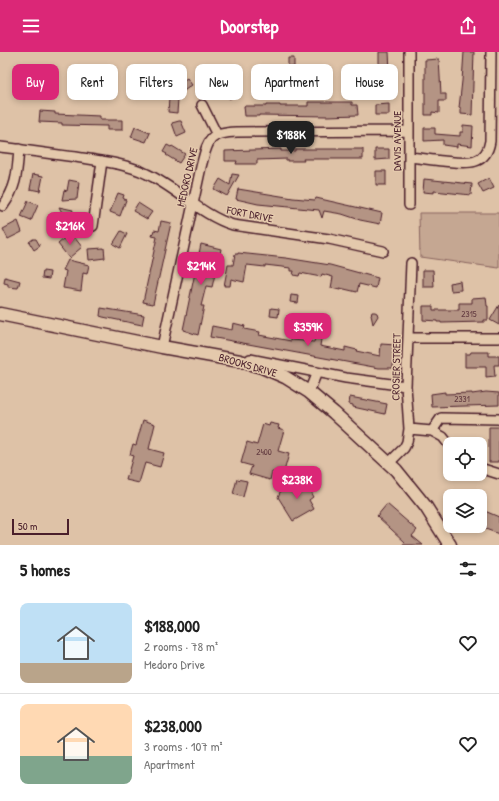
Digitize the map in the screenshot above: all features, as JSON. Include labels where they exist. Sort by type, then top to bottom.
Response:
[{"type":"street","name":"DAVIS AVENUE","points":[[409,52],[409,205]]},
{"type":"street","points":[[409,157],[466,164],[475,162],[484,155],[489,148],[490,141],[491,52]]},
{"type":"street","points":[[202,105],[217,135],[221,133],[237,132],[409,131]]},
{"type":"street","name":"MEDORO DRIVE","points":[[162,347],[207,145],[212,138],[217,135]]},
{"type":"street","name":"FORT DRIVE","points":[[0,147],[102,161],[126,166],[147,174],[168,185],[217,220],[233,225],[329,239],[383,251]]},
{"type":"street","points":[[3,206],[11,194],[14,185],[19,149]]},
{"type":"street","points":[[93,226],[102,161]]},
{"type":"street","name":"CROSIER STREET","points":[[389,463],[404,448],[407,442],[409,429],[406,386],[411,263]]},
{"type":"street","name":"BROOKS DRIVE","points":[[0,314],[162,347],[223,357],[275,372],[309,392],[389,463],[426,507],[450,545]]},
{"type":"street","points":[[408,338],[499,338]]},
{"type":"street","points":[[223,357],[243,358],[346,378],[406,386]]},
{"type":"street","points":[[309,392],[318,372]]},
{"type":"street","points":[[432,431],[441,418],[499,419]]},
{"type":"street","points":[[409,429],[432,431],[443,437]]},
{"type":"street","points":[[487,470],[499,474]]},
{"type":"shaded area","points":[[419,213],[499,213],[499,268],[420,257]]},
{"type":"building","points":[[379,52],[389,52],[390,64],[379,64]]},
{"type":"building","points":[[464,52],[474,52],[472,115],[461,114],[461,108],[459,108]]},
{"type":"building","points":[[288,58],[294,58],[294,64],[288,64]]},
{"type":"building","points":[[439,59],[441,94],[446,94],[446,101],[439,101],[439,113],[432,112],[432,115],[425,115],[425,60]]},
{"type":"building","points":[[187,78],[192,85],[187,89]]},
{"type":"building","points":[[169,100],[178,100],[177,113],[168,112]]},
{"type":"building","points":[[308,102],[352,102],[352,105],[357,105],[358,115],[245,116],[244,106],[308,106]]},
{"type":"building","points":[[389,104],[389,115],[375,115],[375,105]]},
{"type":"building","points":[[40,111],[55,112],[55,114],[100,116],[100,120],[122,120],[122,130],[107,130],[107,126],[62,125],[62,123],[39,122]]},
{"type":"building","points":[[181,121],[186,133],[177,137],[172,123]]},
{"type":"building","points":[[463,125],[473,126],[472,146],[457,144],[457,147],[443,145],[443,140],[424,141],[424,128],[435,128],[435,134],[460,136],[460,132],[463,132]]},
{"type":"building","points":[[135,127],[150,133],[146,142],[131,137]]},
{"type":"building","points":[[167,145],[172,146],[185,154],[179,163],[163,152]]},
{"type":"building","points":[[281,149],[281,151],[295,151],[295,149],[363,149],[363,159],[303,159],[304,161],[287,161],[287,159],[257,160],[257,164],[236,164],[237,161],[225,161],[225,151]]},
{"type":"building","points":[[375,149],[389,149],[389,159],[375,160]]},
{"type":"building","points":[[376,171],[386,171],[386,185],[376,185]]},
{"type":"building","points":[[33,174],[43,176],[40,191],[30,189]]},
{"type":"building","points":[[232,174],[239,175],[227,196],[214,189],[220,179],[230,185]]},
{"type":"building","points":[[489,178],[494,188],[483,193],[478,184]]},
{"type":"building","points":[[424,179],[472,184],[471,195],[434,191],[434,193],[423,192]]},
{"type":"building","points":[[69,180],[79,182],[77,199],[62,200],[64,190],[67,191]]},
{"type":"building","points":[[238,189],[293,198],[315,200],[316,198],[382,213],[380,224],[324,211],[322,218],[319,210],[258,204],[236,199]]},
{"type":"building","points":[[118,193],[124,195],[123,198],[126,200],[120,216],[110,212]]},
{"type":"building","points":[[28,201],[38,205],[31,221],[21,217]]},
{"type":"building","points":[[138,203],[152,212],[147,219],[133,211]]},
{"type":"building","points":[[59,207],[73,210],[68,227],[56,224],[65,218]]},
{"type":"building","points":[[18,221],[22,232],[8,239],[3,229]]},
{"type":"building","points":[[161,221],[171,223],[153,304],[143,302],[157,237],[152,236],[154,230],[159,231]]},
{"type":"building","points":[[121,231],[127,234],[120,248],[113,244]]},
{"type":"building","points":[[71,233],[82,247],[69,258],[58,244]]},
{"type":"building","points":[[36,239],[40,246],[34,250],[29,242]]},
{"type":"building","points":[[201,244],[221,249],[212,287],[206,286],[201,306],[204,306],[198,335],[183,330]]},
{"type":"building","points":[[104,248],[105,258],[89,260],[88,249]]},
{"type":"building","points":[[238,253],[286,258],[330,265],[378,278],[376,288],[359,284],[357,292],[340,288],[340,290],[331,288],[333,277],[322,274],[321,277],[300,273],[299,276],[293,275],[294,271],[291,271],[291,268],[265,265],[265,267],[247,265],[244,282],[231,279],[230,286],[224,286],[228,265],[233,265],[235,254]]},
{"type":"building","points":[[68,260],[89,265],[87,274],[83,273],[81,291],[63,288],[66,271],[63,270]]},
{"type":"building","points":[[423,270],[433,270],[434,287],[423,287]]},
{"type":"building","points":[[43,271],[50,272],[49,279],[42,278]]},
{"type":"building","points":[[5,277],[20,281],[18,288],[8,287],[8,284],[4,283]]},
{"type":"building","points":[[460,281],[461,290],[451,291],[450,283]]},
{"type":"building","points":[[291,295],[299,296],[298,303],[290,302]]},
{"type":"building","points":[[486,297],[488,306],[488,320],[484,320],[484,322],[441,323],[437,321],[423,320],[423,306],[433,306],[433,310],[459,310],[459,303],[472,303],[472,298]]},
{"type":"building","points":[[499,305],[499,325],[490,320]]},
{"type":"building","points":[[101,308],[144,315],[142,325],[100,316]]},
{"type":"building","points":[[271,308],[279,309],[278,317],[270,316]]},
{"type":"building","points":[[372,312],[377,313],[378,316],[373,324],[371,315]]},
{"type":"building","points":[[233,323],[245,326],[244,329],[260,332],[259,335],[291,341],[314,342],[316,332],[322,333],[320,346],[345,351],[345,347],[380,356],[381,344],[396,345],[393,368],[379,368],[210,337],[212,326],[232,330]]},
{"type":"building","points":[[471,352],[489,352],[489,356],[499,356],[499,365],[494,365],[495,377],[486,378],[486,367],[465,367],[465,354],[470,354]]},
{"type":"building","points":[[445,392],[445,394],[472,394],[486,392],[499,393],[499,405],[432,407],[431,394]]},
{"type":"building","points":[[350,397],[387,404],[385,414],[353,407],[353,405],[349,404]]},
{"type":"building","points":[[143,420],[155,424],[149,449],[164,453],[160,467],[145,463],[139,483],[126,480],[133,456],[130,455],[131,451],[133,444],[136,445]]},
{"type":"building","points":[[270,423],[279,425],[278,428],[284,430],[278,451],[289,454],[283,475],[272,472],[270,480],[249,474],[252,466],[241,463],[247,442],[257,445],[263,424],[269,426]]},
{"type":"building","points":[[489,427],[499,427],[499,462],[489,462]]},
{"type":"building","points":[[237,479],[247,481],[243,497],[233,494]]},
{"type":"building","points":[[303,479],[313,497],[309,500],[314,509],[293,521],[278,497],[280,492]]},
{"type":"building","points":[[387,504],[417,530],[412,536],[423,545],[402,545],[405,542],[377,516]]},
{"type":"building","points":[[487,512],[499,517],[499,534],[487,530]]}]
